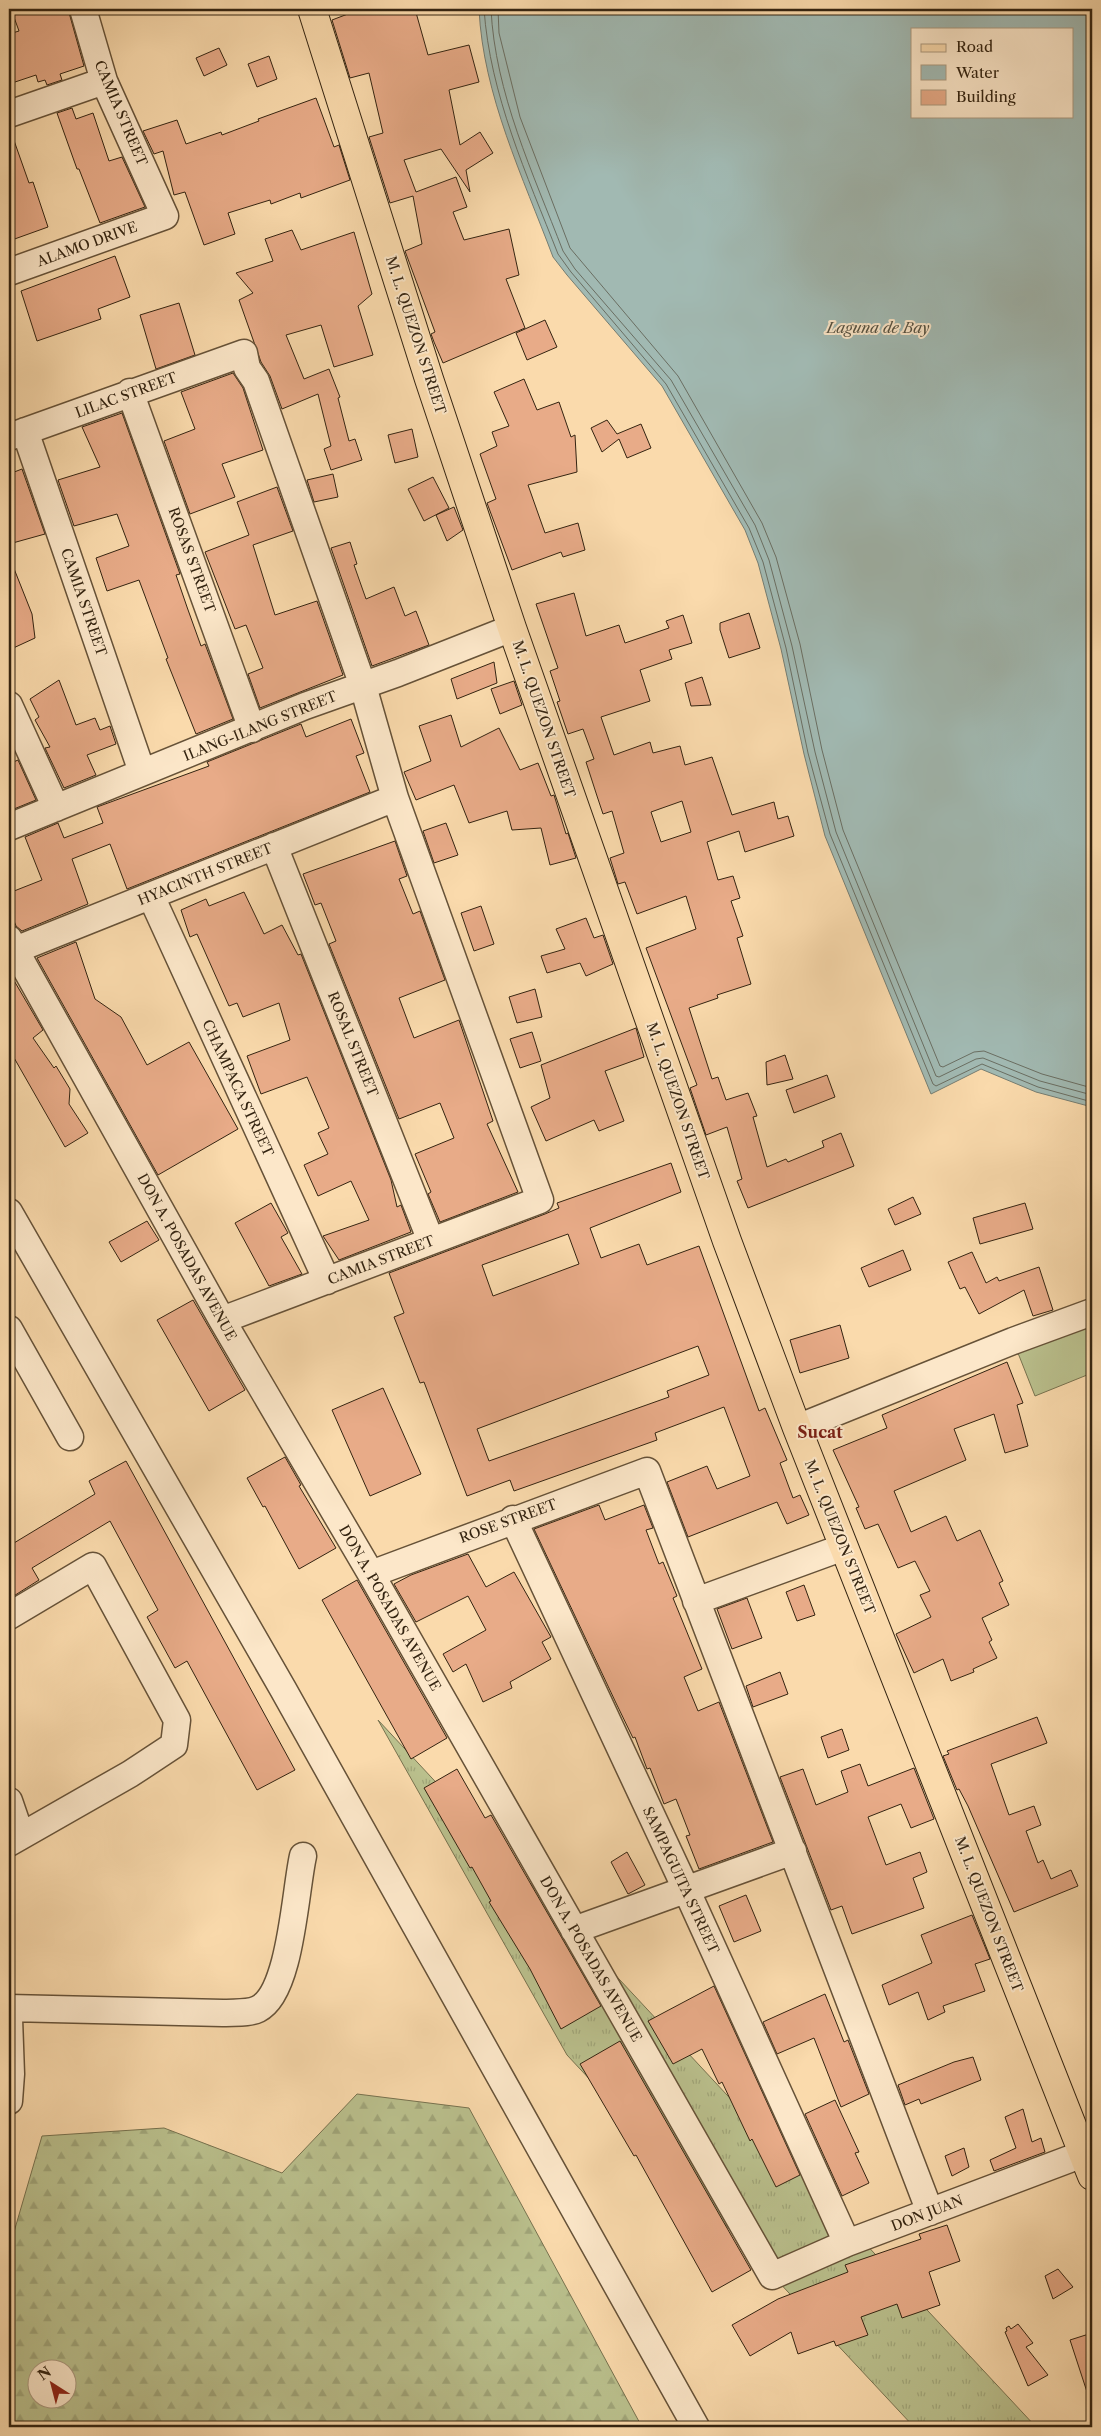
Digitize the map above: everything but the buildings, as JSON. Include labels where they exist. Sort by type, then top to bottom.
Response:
[{"type":"main road","name":"M. L. QUEZON STREET","points":[[312,9],[429,379],[512,628],[727,1241],[797,1428],[1088,2165]]},
{"type":"street","name":"CAMIA STREET","points":[[83,9],[104,81],[165,216]]},
{"type":"street","points":[[9,114],[104,81]]},
{"type":"street","name":"ALAMO DRIVE","points":[[9,272],[165,216]]},
{"type":"street","name":"LILAC STREET","points":[[17,434],[130,392],[244,353],[247,368],[256,381],[363,686]]},
{"type":"street","name":"ROSAS STREET","points":[[130,392],[252,729]]},
{"type":"street","name":"CAMIA STREET","points":[[17,434],[142,772]]},
{"type":"street","name":"ILANG-ILANG STREET","points":[[9,827],[305,706],[363,686],[512,628]]},
{"type":"street","points":[[363,686],[395,798]]},
{"type":"street","points":[[9,705],[56,808]]},
{"type":"street","name":"CAMIA STREET","points":[[222,1320],[540,1200],[395,798]]},
{"type":"street","name":"HYACINTH STREET","points":[[12,944],[151,896],[395,798]]},
{"type":"street","name":"ROSAL STREET","points":[[274,846],[431,1241]]},
{"type":"street","name":"CHAMPACA STREET","points":[[151,896],[327,1281]]},
{"type":"street","name":"DON A. POSADAS AVENUE","points":[[12,944],[222,1320],[371,1574],[772,2276]]},
{"type":"street","points":[[9,1212],[278,1681],[696,2427]]},
{"type":"street","points":[[797,1428],[1013,1341],[1092,1312]]},
{"type":"street","points":[[9,1329],[70,1437]]},
{"type":"street","name":"ROSE STREET","points":[[371,1574],[513,1519],[647,1471],[696,1601]]},
{"type":"street","name":"SAMPAGUITA STREET","points":[[513,1519],[686,1889],[847,2243]]},
{"type":"street","points":[[844,1547],[696,1601],[930,2212]]},
{"type":"street","points":[[9,1616],[93,1566],[177,1720],[174,1745],[130,1774],[15,1839],[9,1801]]},
{"type":"street","points":[[574,1930],[792,1851]]},
{"type":"street","points":[[9,2008],[223,2013],[258,2009],[266,2003],[282,1978],[302,1856]]},
{"type":"street","points":[[9,2018],[11,2074],[9,2101]]},
{"type":"street","name":"DON JUAN","points":[[772,2276],[847,2243],[930,2212],[1088,2165]]},
{"type":"green space","points":[[1092,1318],[1092,1373],[1035,1396],[1016,1348]]},
{"type":"green space","points":[[378,1720],[1036,2427],[914,2427],[567,2055]]},
{"type":"green space","points":[[357,2094],[469,2108],[642,2427],[9,2427],[9,2249],[42,2136],[164,2128],[282,2173]]},
{"type":"water","name":"Laguna de Bay","points":[[479,9],[1092,9],[1092,1107],[1036,1092],[981,1069],[931,1094],[825,836],[804,754],[781,649],[758,563],[745,530],[662,386],[553,257],[506,135],[488,73]]},
{"type":"district","name":"Sucat","points":[[820,1432]]}]
